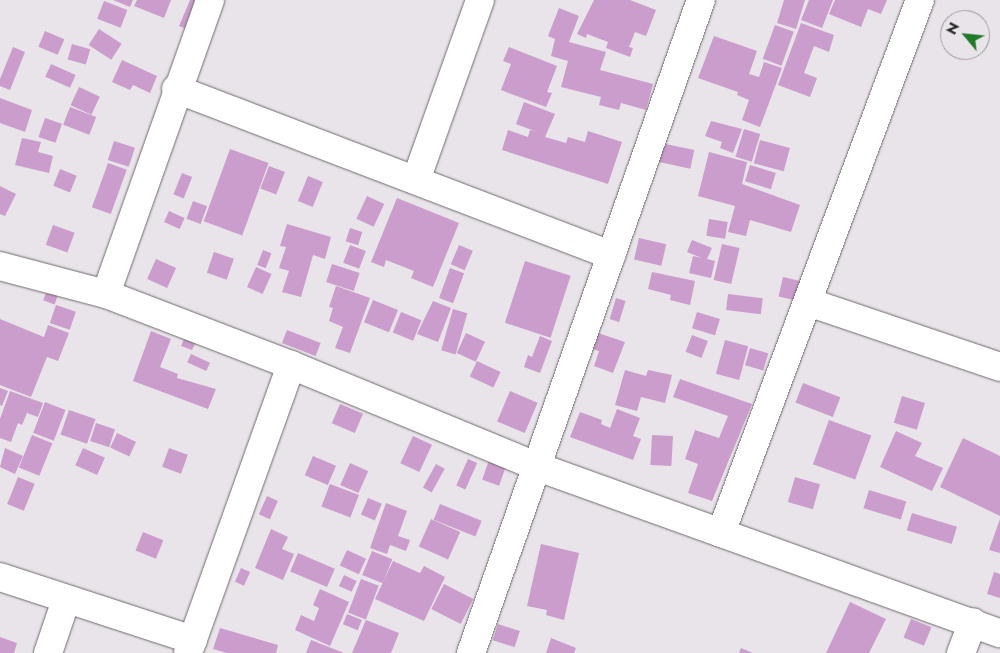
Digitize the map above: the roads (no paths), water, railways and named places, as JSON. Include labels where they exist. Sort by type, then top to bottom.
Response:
[{"type":"street","points":[[106,294],[176,89],[210,0]]},
{"type":"street","points":[[416,180],[480,0]]},
{"type":"street","points":[[471,653],[701,0]]},
{"type":"street","points":[[721,533],[920,0]]},
{"type":"street","points":[[176,89],[611,255]]},
{"type":"street","points":[[0,266],[106,294],[291,365],[538,467],[1000,633]]},
{"type":"street","points":[[808,302],[1000,367]]},
{"type":"street","points":[[0,577],[190,647],[291,365]]},
{"type":"street","points":[[48,653],[66,600]]},
{"type":"street","points":[[961,653],[973,622]]}]
